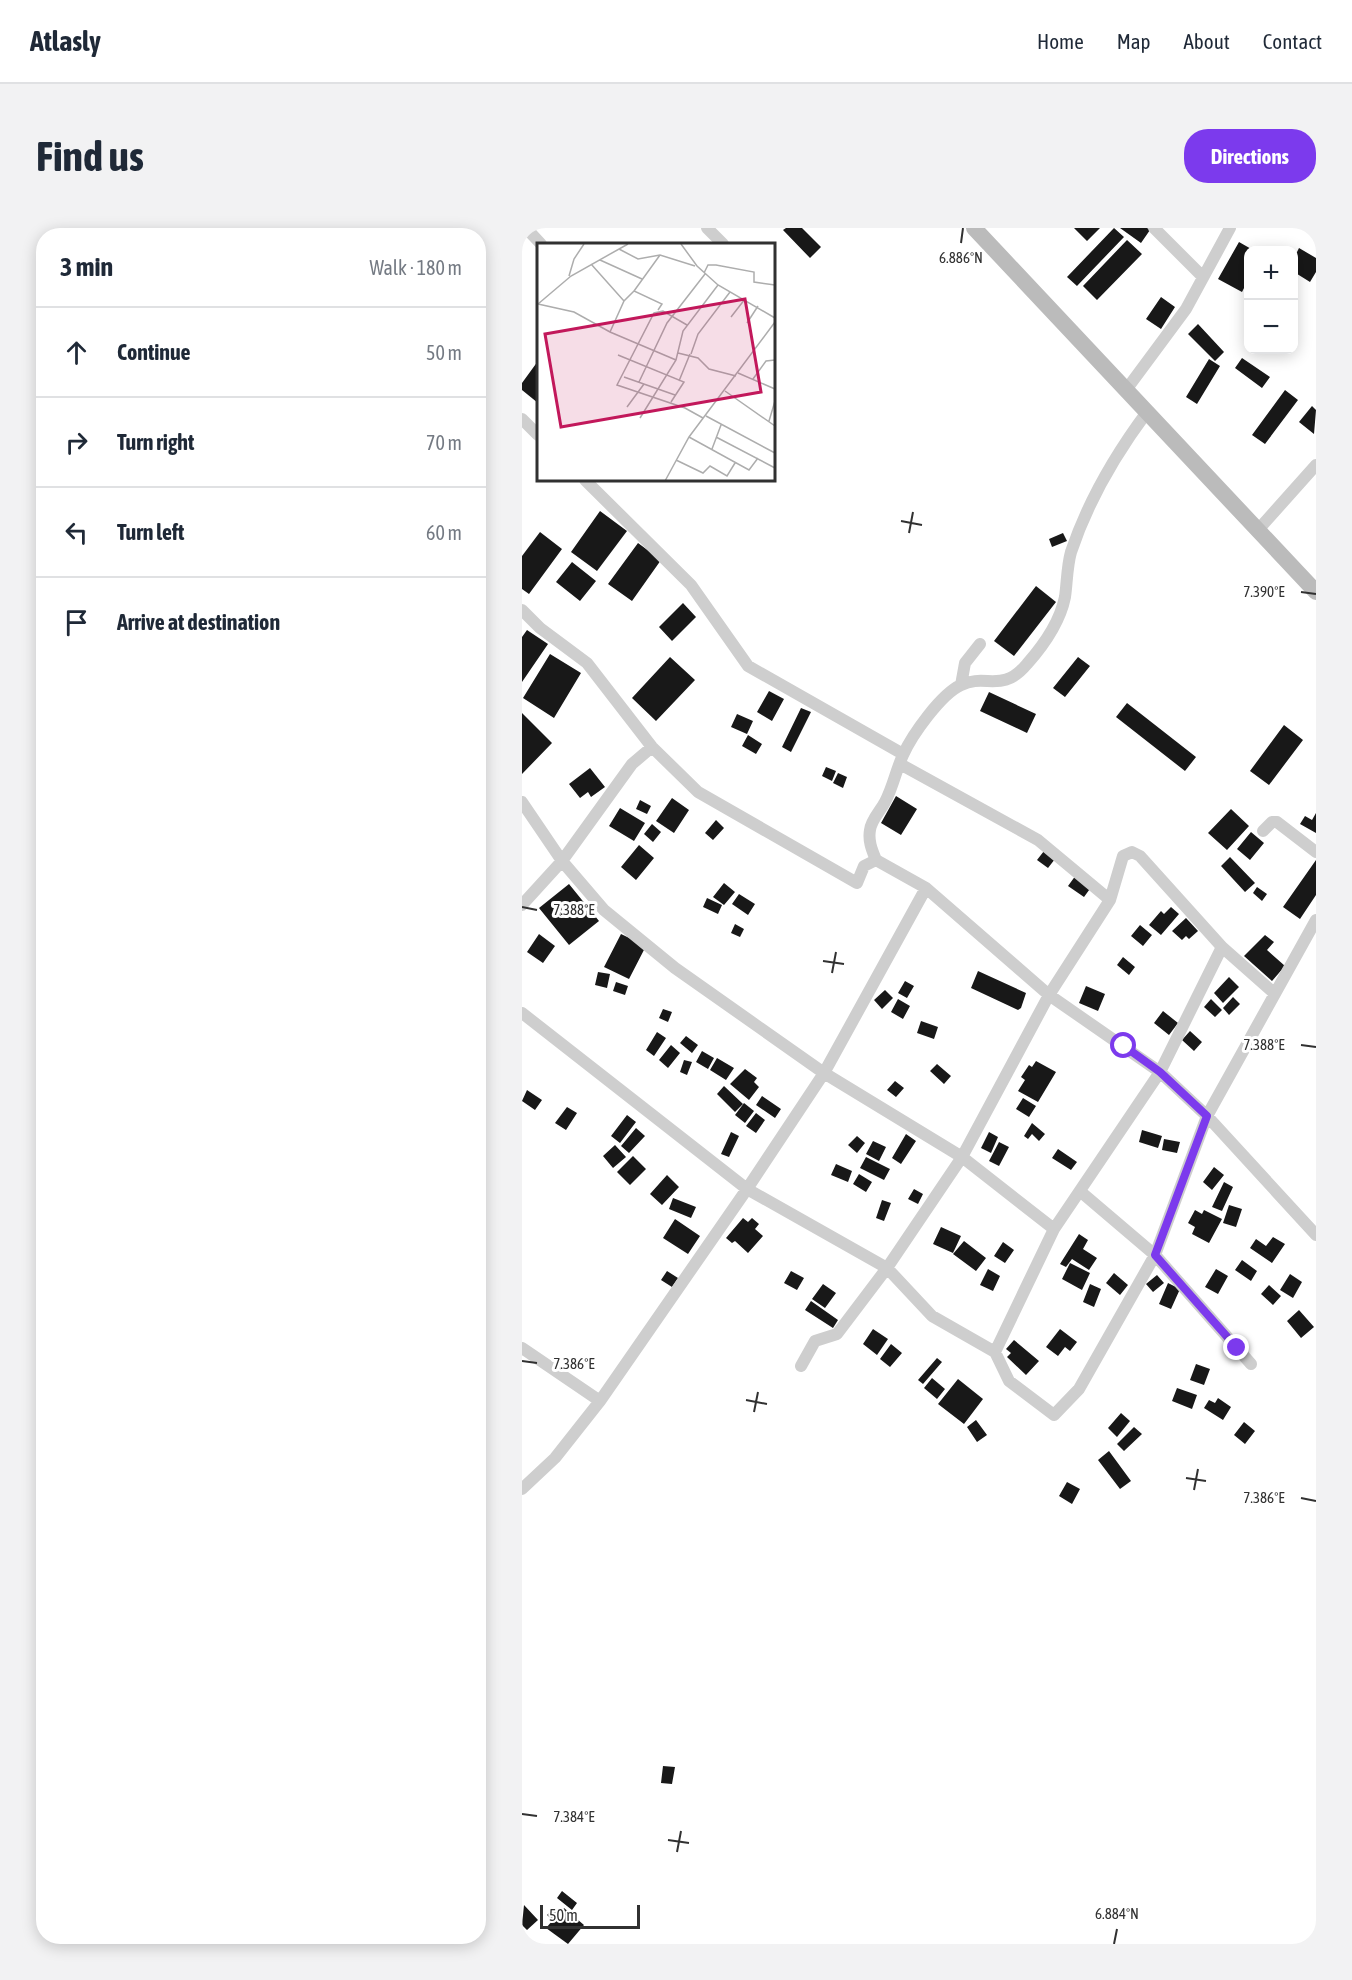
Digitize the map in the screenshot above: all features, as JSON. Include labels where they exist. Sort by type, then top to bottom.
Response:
[{"type":"main road","points":[[974,228],[1316,592]]},
{"type":"street","points":[[526,228],[540,243]]},
{"type":"street","points":[[707,228],[722,243]]},
{"type":"street","points":[[1154,228],[1203,277]]},
{"type":"street","points":[[1126,390],[1186,309],[1230,228]]},
{"type":"street","points":[[522,610],[540,628],[587,663],[652,747],[698,792],[856,883],[870,863],[870,828],[885,801],[902,759],[940,702],[961,685],[982,681],[995,683],[1009,680],[1026,666],[1055,626],[1064,600],[1070,555],[1085,515],[1121,446],[1147,412]]},
{"type":"street","points":[[522,419],[537,434]]},
{"type":"street","points":[[1258,530],[1316,465]]},
{"type":"street","points":[[587,482],[691,585],[748,666],[1038,840],[1110,900]]},
{"type":"street","points":[[961,685],[965,663],[980,644]]},
{"type":"street","points":[[522,905],[562,861],[632,764],[652,747]]},
{"type":"street","points":[[522,802],[562,861],[604,910],[675,968],[824,1073],[962,1157],[1054,1228]]},
{"type":"street","points":[[1263,831],[1272,822],[1277,822],[1316,852]]},
{"type":"street","points":[[801,1366],[815,1341],[837,1334],[887,1268],[962,1157],[1049,995],[1110,900],[1123,856],[1132,852],[1140,856],[1222,947],[1274,993]]},
{"type":"street","points":[[870,863],[926,888],[1049,995],[1160,1072],[1207,1116],[1316,1235]]},
{"type":"street","points":[[522,1489],[555,1458],[600,1401],[747,1189],[824,1073],[926,888]]},
{"type":"street","points":[[522,1013],[747,1189],[887,1268],[932,1316],[995,1352],[1009,1381],[1054,1415],[1079,1389],[1155,1255],[1207,1116],[1316,920]]},
{"type":"street","points":[[995,1352],[1054,1228],[1081,1192],[1160,1072],[1222,947]]},
{"type":"street","points":[[1081,1192],[1155,1255],[1251,1364]]},
{"type":"street","points":[[522,1348],[600,1401]]},
{"type":"building","points":[[802,228],[821,247],[810,258],[783,230]]},
{"type":"building","points":[[1074,228],[1100,228],[1087,241]]},
{"type":"building","points":[[1114,228],[1124,237],[1077,286],[1067,277]]},
{"type":"building","points":[[1120,228],[1147,228],[1150,230],[1141,243]]},
{"type":"building","points":[[1127,240],[1142,254],[1097,300],[1083,286]]},
{"type":"building","points":[[1239,242],[1246,246],[1244,246],[1244,288],[1242,292],[1218,279]]},
{"type":"building","points":[[1299,248],[1316,258],[1316,272],[1310,282],[1298,274]]},
{"type":"building","points":[[1161,297],[1175,307],[1161,329],[1146,319]]},
{"type":"building","points":[[1198,324],[1224,352],[1215,361],[1188,334]]},
{"type":"building","points":[[1242,358],[1270,377],[1262,388],[1235,368]]},
{"type":"building","points":[[1209,359],[1220,366],[1197,404],[1186,397]]},
{"type":"building","points":[[537,362],[537,402],[522,390],[522,383]]},
{"type":"building","points":[[1285,390],[1298,400],[1265,444],[1252,435]]},
{"type":"building","points":[[1312,406],[1316,410],[1314,434],[1299,422]]},
{"type":"building","points":[[600,511],[627,531],[597,571],[571,552]]},
{"type":"building","points":[[540,532],[562,549],[529,594],[522,589],[522,556]]},
{"type":"building","points":[[1063,533],[1067,541],[1052,547],[1049,539]]},
{"type":"building","points":[[638,543],[661,560],[632,601],[608,584]]},
{"type":"building","points":[[572,562],[596,581],[580,601],[556,582]]},
{"type":"building","points":[[1036,586],[1056,602],[1014,656],[994,641]]},
{"type":"building","points":[[683,603],[696,617],[672,641],[659,627]]},
{"type":"building","points":[[527,630],[548,644],[522,682],[522,637]]},
{"type":"building","points":[[550,654],[581,673],[554,718],[523,698]]},
{"type":"building","points":[[670,657],[695,680],[656,721],[632,698]]},
{"type":"building","points":[[1078,657],[1090,666],[1065,697],[1053,688]]},
{"type":"building","points":[[769,691],[784,699],[772,721],[757,712]]},
{"type":"building","points":[[989,692],[1036,714],[1027,733],[980,711]]},
{"type":"building","points":[[1127,703],[1196,757],[1185,771],[1116,717]]},
{"type":"building","points":[[801,708],[811,712],[791,752],[782,747]]},
{"type":"building","points":[[522,713],[552,743],[522,774]]},
{"type":"building","points":[[737,714],[753,721],[747,734],[731,727]]},
{"type":"building","points":[[1284,725],[1303,740],[1269,785],[1250,771]]},
{"type":"building","points":[[748,735],[762,744],[756,754],[742,746]]},
{"type":"building","points":[[826,767],[836,771],[832,781],[822,776]]},
{"type":"building","points":[[590,768],[605,787],[591,797],[588,792],[580,798],[569,784]]},
{"type":"building","points":[[838,773],[847,777],[843,788],[833,783]]},
{"type":"building","points":[[896,796],[917,809],[901,835],[881,823]]},
{"type":"building","points":[[672,798],[689,810],[674,833],[656,821]]},
{"type":"building","points":[[640,800],[651,806],[647,814],[636,809]]},
{"type":"building","points":[[620,808],[645,823],[634,841],[609,826]]},
{"type":"building","points":[[1231,809],[1249,826],[1227,850],[1208,833]]},
{"type":"building","points":[[1316,813],[1316,833],[1300,824],[1305,816],[1312,820]]},
{"type":"building","points":[[716,820],[724,828],[713,840],[705,833]]},
{"type":"building","points":[[652,824],[661,832],[653,842],[644,834]]},
{"type":"building","points":[[1251,832],[1264,843],[1250,860],[1237,849]]},
{"type":"building","points":[[639,845],[654,858],[636,880],[621,867]]},
{"type":"building","points":[[1044,851],[1055,859],[1048,868],[1037,860]]},
{"type":"building","points":[[1230,857],[1255,883],[1245,892],[1221,866]]},
{"type":"building","points":[[1316,860],[1316,895],[1300,919],[1283,907]]},
{"type":"building","points":[[1076,875],[1092,886],[1084,897],[1068,886]]},
{"type":"building","points":[[724,883],[735,892],[724,905],[713,897]]},
{"type":"building","points":[[569,884],[599,921],[569,945],[539,908]]},
{"type":"building","points":[[1257,887],[1267,894],[1262,901],[1253,893]]},
{"type":"building","points":[[739,894],[755,904],[748,915],[732,904]]},
{"type":"building","points":[[707,898],[722,905],[718,914],[703,907]]},
{"type":"building","points":[[1171,907],[1179,914],[1161,935],[1149,925],[1161,911],[1164,914]]},
{"type":"building","points":[[1186,918],[1198,931],[1189,939],[1186,936],[1182,940],[1172,931]]},
{"type":"building","points":[[735,924],[744,929],[740,937],[731,933]]},
{"type":"building","points":[[1140,925],[1152,935],[1143,946],[1131,936]]},
{"type":"building","points":[[539,934],[555,946],[543,963],[527,952]]},
{"type":"building","points":[[621,934],[646,946],[629,979],[604,967]]},
{"type":"building","points":[[1265,935],[1274,942],[1267,950],[1285,966],[1272,981],[1244,956]]},
{"type":"building","points":[[1123,957],[1135,967],[1129,975],[1117,965]]},
{"type":"building","points":[[978,971],[1026,993],[1021,1008],[1018,1010],[971,988]]},
{"type":"building","points":[[598,972],[610,974],[607,988],[595,985]]},
{"type":"building","points":[[1229,977],[1239,987],[1223,1003],[1214,993]]},
{"type":"building","points":[[905,981],[914,986],[907,998],[898,993]]},
{"type":"building","points":[[616,982],[628,986],[625,995],[613,991]]},
{"type":"building","points":[[1086,986],[1105,994],[1098,1011],[1079,1003]]},
{"type":"building","points":[[885,990],[893,998],[882,1009],[874,1000]]},
{"type":"building","points":[[1233,997],[1240,1004],[1229,1015],[1223,1008]]},
{"type":"building","points":[[898,999],[910,1006],[903,1019],[891,1012]]},
{"type":"building","points":[[1211,999],[1222,1010],[1215,1017],[1204,1007]]},
{"type":"building","points":[[663,1009],[672,1012],[668,1022],[659,1018]]},
{"type":"building","points":[[1163,1011],[1178,1023],[1169,1035],[1154,1023]]},
{"type":"building","points":[[921,1021],[938,1027],[934,1039],[917,1033]]},
{"type":"building","points":[[1190,1031],[1202,1042],[1194,1051],[1182,1040]]},
{"type":"building","points":[[657,1032],[666,1038],[654,1056],[646,1050]]},
{"type":"building","points":[[686,1036],[698,1045],[692,1053],[680,1043]]},
{"type":"building","points":[[671,1045],[680,1053],[668,1068],[659,1060]]},
{"type":"building","points":[[702,1051],[714,1058],[708,1069],[696,1062]]},
{"type":"building","points":[[717,1058],[734,1068],[726,1080],[710,1070]]},
{"type":"building","points":[[684,1060],[692,1062],[687,1075],[680,1072]]},
{"type":"building","points":[[1036,1061],[1056,1072],[1038,1102],[1018,1091],[1025,1080],[1021,1077],[1029,1065],[1032,1067]]},
{"type":"building","points":[[937,1064],[951,1076],[944,1084],[930,1071]]},
{"type":"building","points":[[745,1069],[757,1078],[754,1082],[759,1087],[749,1100],[730,1084]]},
{"type":"building","points":[[895,1081],[904,1088],[896,1097],[887,1090]]},
{"type":"building","points":[[724,1086],[743,1104],[735,1112],[717,1094]]},
{"type":"building","points":[[527,1090],[542,1100],[535,1110],[522,1101]]},
{"type":"building","points":[[762,1096],[781,1109],[775,1118],[756,1105]]},
{"type":"building","points":[[1023,1098],[1036,1106],[1029,1117],[1016,1109]]},
{"type":"building","points":[[744,1103],[754,1111],[745,1123],[735,1115]]},
{"type":"building","points":[[567,1107],[577,1113],[566,1130],[555,1123]]},
{"type":"building","points":[[756,1113],[765,1120],[756,1133],[746,1126]]},
{"type":"building","points":[[627,1115],[636,1122],[620,1143],[611,1136]]},
{"type":"building","points":[[1032,1123],[1045,1134],[1039,1141],[1032,1134],[1028,1139],[1024,1136]]},
{"type":"building","points":[[636,1128],[645,1136],[629,1153],[621,1146]]},
{"type":"building","points":[[1142,1130],[1162,1136],[1158,1148],[1139,1142]]},
{"type":"building","points":[[731,1132],[739,1136],[729,1157],[721,1154]]},
{"type":"building","points":[[989,1132],[998,1137],[991,1153],[981,1148]]},
{"type":"building","points":[[906,1134],[916,1141],[901,1164],[892,1158]]},
{"type":"building","points":[[857,1136],[865,1143],[857,1153],[848,1145]]},
{"type":"building","points":[[1164,1139],[1180,1142],[1177,1153],[1162,1150]]},
{"type":"building","points":[[873,1141],[886,1147],[879,1161],[866,1154]]},
{"type":"building","points":[[999,1142],[1009,1147],[999,1166],[989,1161]]},
{"type":"building","points":[[615,1145],[626,1157],[613,1168],[603,1156]]},
{"type":"building","points":[[1058,1149],[1077,1162],[1071,1170],[1052,1158]]},
{"type":"building","points":[[633,1156],[646,1169],[630,1185],[617,1172]]},
{"type":"building","points":[[866,1157],[890,1169],[884,1180],[860,1168]]},
{"type":"building","points":[[836,1164],[852,1171],[848,1182],[831,1175]]},
{"type":"building","points":[[1214,1167],[1224,1175],[1212,1190],[1203,1182]]},
{"type":"building","points":[[859,1174],[872,1182],[866,1192],[853,1184]]},
{"type":"building","points":[[667,1175],[679,1187],[662,1205],[650,1194]]},
{"type":"building","points":[[1224,1182],[1233,1187],[1222,1211],[1212,1207]]},
{"type":"building","points":[[914,1189],[923,1194],[918,1204],[908,1199]]},
{"type":"building","points":[[673,1198],[696,1207],[691,1218],[669,1209]]},
{"type":"building","points":[[882,1200],[891,1203],[884,1221],[876,1218]]},
{"type":"building","points":[[1229,1205],[1242,1209],[1236,1227],[1223,1223]]},
{"type":"building","points":[[1195,1210],[1202,1214],[1204,1210],[1222,1219],[1209,1243],[1192,1234],[1195,1227],[1188,1223]]},
{"type":"building","points":[[743,1218],[748,1222],[752,1218],[759,1224],[755,1229],[763,1236],[748,1253],[735,1241],[732,1243],[726,1238]]},
{"type":"building","points":[[675,1219],[700,1236],[688,1254],[663,1238]]},
{"type":"building","points":[[941,1227],[961,1236],[953,1253],[933,1244]]},
{"type":"building","points":[[1079,1234],[1088,1240],[1083,1249],[1097,1258],[1089,1270],[1072,1259],[1066,1267],[1060,1264]]},
{"type":"building","points":[[1273,1237],[1285,1244],[1272,1263],[1250,1248],[1256,1239],[1266,1246]]},
{"type":"building","points":[[964,1241],[986,1258],[976,1271],[953,1254]]},
{"type":"building","points":[[1003,1242],[1014,1250],[1005,1263],[994,1256]]},
{"type":"building","points":[[1242,1260],[1257,1271],[1251,1281],[1235,1270]]},
{"type":"building","points":[[1070,1263],[1090,1273],[1082,1290],[1062,1279]]},
{"type":"building","points":[[988,1269],[1000,1276],[993,1291],[980,1285]]},
{"type":"building","points":[[1216,1269],[1228,1276],[1218,1294],[1205,1287]]},
{"type":"building","points":[[667,1271],[678,1278],[672,1287],[661,1280]]},
{"type":"building","points":[[791,1271],[804,1278],[797,1290],[784,1283]]},
{"type":"building","points":[[1114,1273],[1128,1285],[1120,1295],[1106,1283]]},
{"type":"building","points":[[1290,1274],[1302,1282],[1293,1298],[1280,1290]]},
{"type":"building","points":[[1157,1275],[1164,1283],[1153,1292],[1146,1284]]},
{"type":"building","points":[[1168,1283],[1180,1289],[1171,1309],[1159,1304]]},
{"type":"building","points":[[823,1284],[836,1293],[825,1308],[812,1299]]},
{"type":"building","points":[[1090,1284],[1101,1289],[1094,1307],[1083,1302]]},
{"type":"building","points":[[1269,1285],[1281,1296],[1273,1305],[1261,1294]]},
{"type":"building","points":[[811,1301],[838,1320],[833,1328],[805,1310]]},
{"type":"building","points":[[1299,1310],[1314,1327],[1301,1338],[1287,1321]]},
{"type":"building","points":[[873,1329],[888,1339],[877,1355],[863,1344]]},
{"type":"building","points":[[1060,1329],[1077,1342],[1070,1351],[1065,1347],[1058,1356],[1046,1347]]},
{"type":"building","points":[[1014,1340],[1039,1361],[1026,1375],[1007,1357],[1011,1353],[1006,1349]]},
{"type":"building","points":[[891,1344],[902,1353],[890,1367],[880,1359]]},
{"type":"building","points":[[937,1358],[942,1362],[923,1384],[918,1380]]},
{"type":"building","points":[[1196,1364],[1210,1369],[1204,1385],[1190,1380]]},
{"type":"building","points":[[932,1378],[945,1389],[937,1399],[924,1388]]},
{"type":"building","points":[[958,1379],[983,1399],[964,1424],[938,1404]]},
{"type":"building","points":[[1177,1388],[1197,1395],[1192,1409],[1172,1401]]},
{"type":"building","points":[[1218,1398],[1231,1407],[1223,1420],[1204,1408],[1209,1400],[1215,1403]]},
{"type":"building","points":[[1121,1413],[1130,1421],[1117,1437],[1108,1428]]},
{"type":"building","points":[[976,1420],[987,1435],[977,1442],[967,1427]]},
{"type":"building","points":[[1244,1422],[1255,1431],[1245,1444],[1234,1435]]},
{"type":"building","points":[[1134,1427],[1142,1434],[1124,1451],[1117,1444]]},
{"type":"building","points":[[1109,1451],[1131,1481],[1120,1489],[1098,1460]]},
{"type":"building","points":[[1067,1482],[1080,1489],[1072,1504],[1059,1496]]},
{"type":"building","points":[[663,1766],[675,1767],[672,1784],[661,1783]]},
{"type":"building","points":[[562,1891],[577,1903],[572,1910],[557,1898]]},
{"type":"building","points":[[524,1905],[538,1920],[527,1930],[522,1925]]},
{"type":"building","points":[[564,1908],[584,1925],[568,1944],[546,1928],[553,1920],[547,1915],[553,1909],[559,1914]]},
{"type":"route","points":[[1124,1046],[1160,1072],[1207,1116],[1155,1255],[1237,1348]]}]
